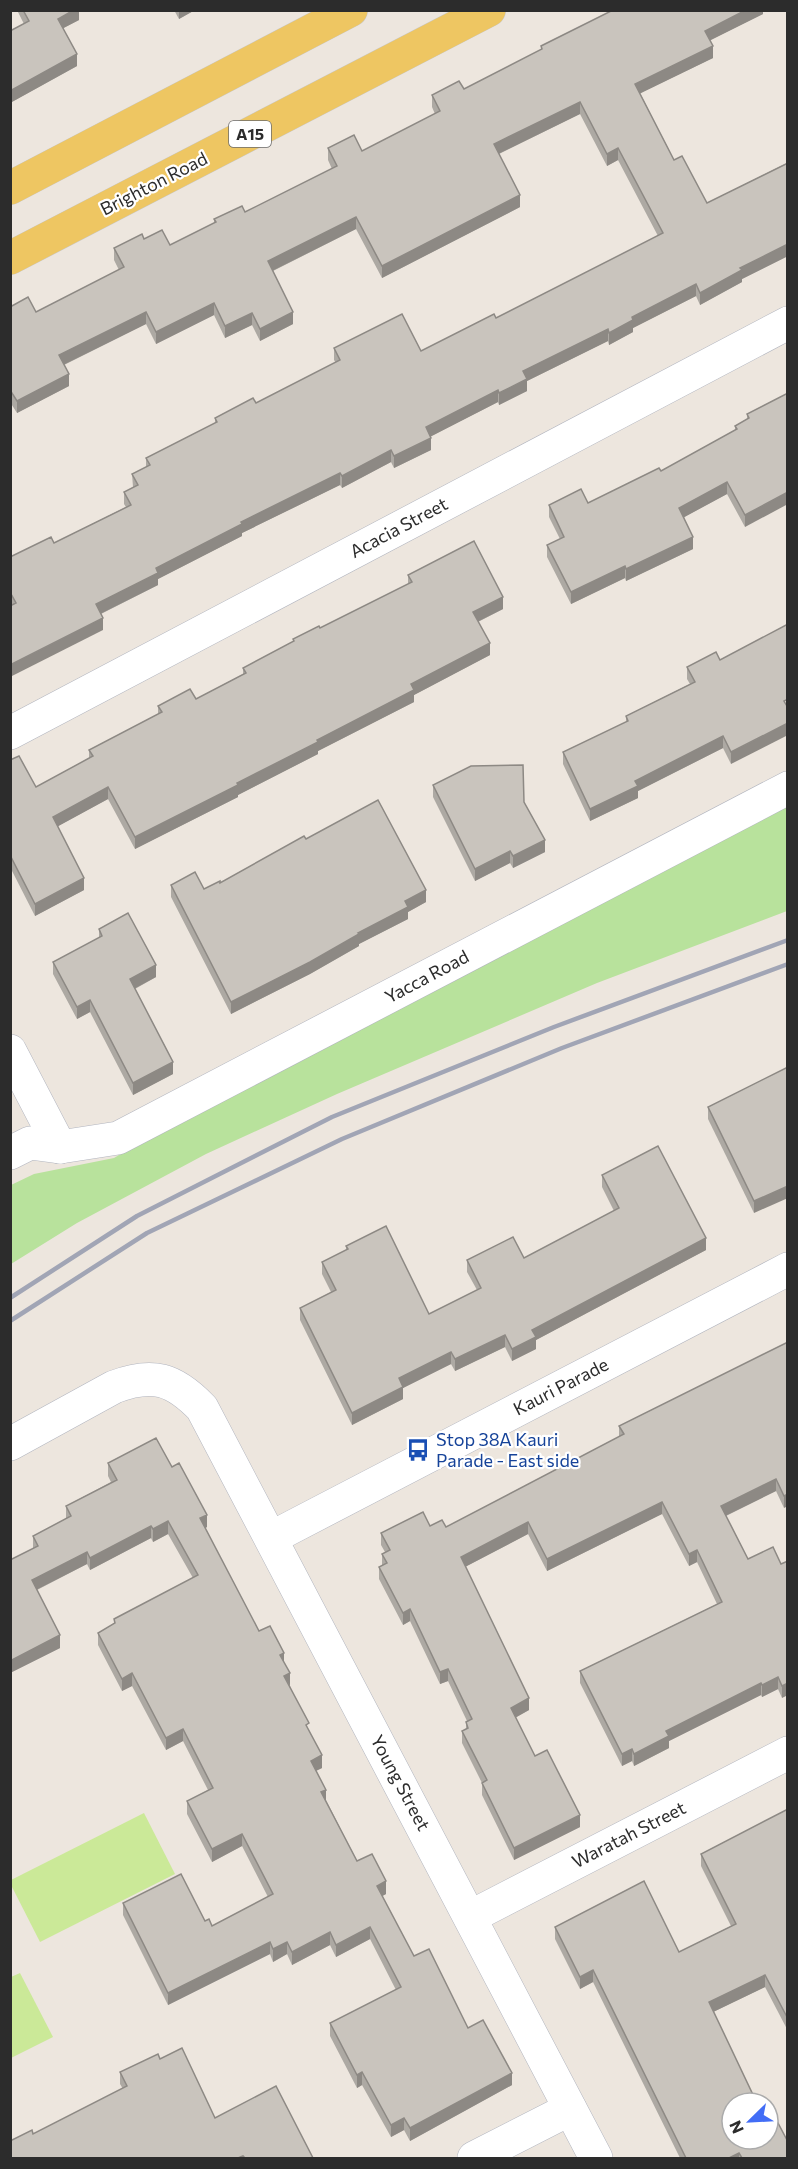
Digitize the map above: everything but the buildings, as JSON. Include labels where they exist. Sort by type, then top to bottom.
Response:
[{"type":"main road","points":[[10,188],[351,10]]},
{"type":"main road","name":"Brighton Road","points":[[10,258],[487,11]]},
{"type":"street","name":"Acacia Street","points":[[10,733],[788,323]]},
{"type":"street","name":"Yacca Road","points":[[10,1153],[30,1143],[60,1147],[118,1138],[788,788]]},
{"type":"street","points":[[10,1051],[60,1147]]},
{"type":"street","name":"Kauri Parade","points":[[271,1538],[788,1269]]},
{"type":"street","name":"Young Street","points":[[10,1444],[114,1387],[133,1380],[149,1379],[168,1382],[187,1393],[202,1408],[597,2158]]},
{"type":"street","name":"Waratah Street","points":[[470,1917],[788,1753]]},
{"type":"street","points":[[474,2158],[570,2109]]},
{"type":"green space","points":[[787,804],[787,911],[597,983],[337,1094],[206,1154],[77,1223],[11,1264],[11,1185],[34,1174],[114,1158],[217,1096]]},
{"type":"green space","points":[[144,1813],[175,1874],[40,1942],[11,1885],[11,1880]]},
{"type":"green space","points":[[20,1973],[53,2037],[11,2058],[11,1977]]},
{"type":"railway","points":[[10,1298],[137,1216],[332,1117],[554,1027],[788,940]]},
{"type":"railway","points":[[10,1321],[147,1233],[342,1139],[562,1048],[788,964]]},
{"type":"place","name":"Stop 38A Kauri Parade - East side","points":[[418,1450]]}]
